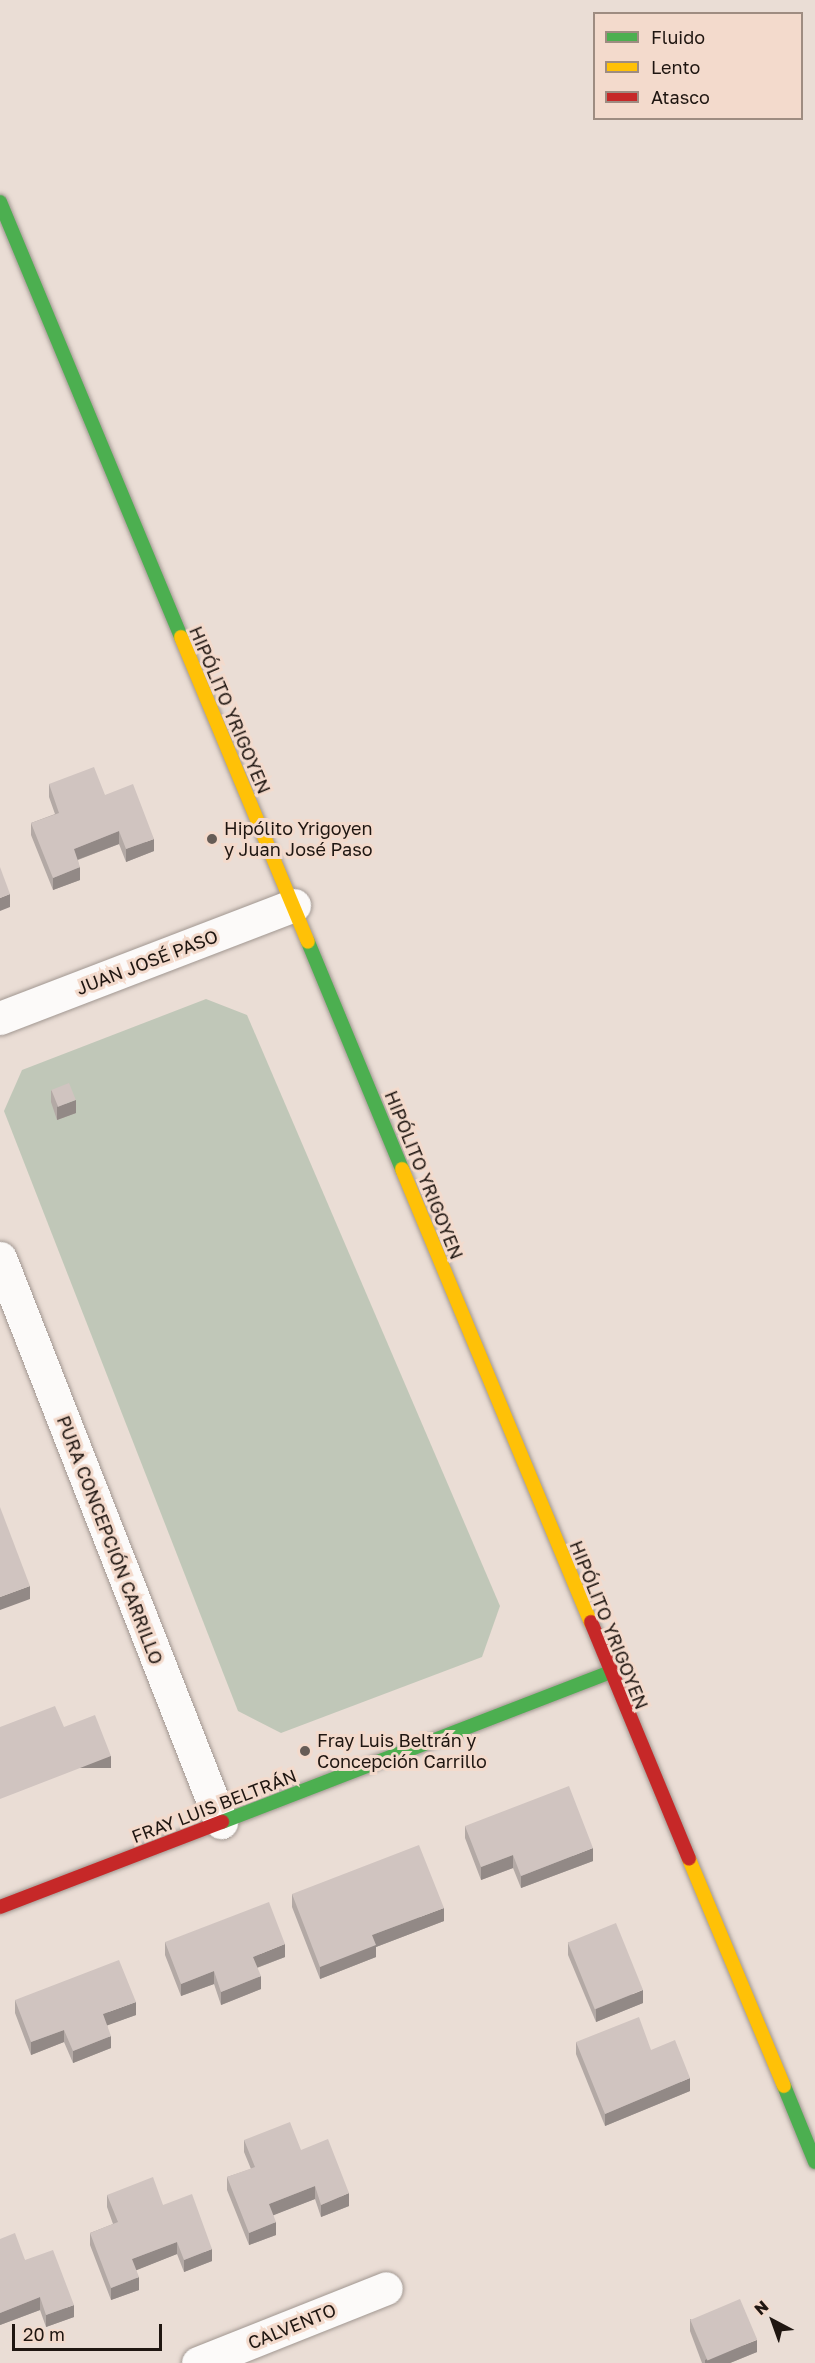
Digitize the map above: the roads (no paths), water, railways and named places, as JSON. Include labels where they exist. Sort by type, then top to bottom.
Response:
[{"type":"main road","name":"HIPÓLITO YRIGOYEN","points":[[0,202],[294,905],[609,1673],[815,2162]]},
{"type":"main road","name":"FRAY LUIS BELTRÁN","points":[[0,1907],[609,1673]]},
{"type":"street","name":"JUAN JOSÉ PASO","points":[[0,1018],[294,905]]},
{"type":"street","name":"PURA CONCEPCIÓN CARRILLO","points":[[0,1258],[220,1822]]},
{"type":"street","name":"CALVENTO","points":[[198,2363],[386,2288]]},
{"type":"place","name":"Hipólito Yrigoyen y Juan José Paso","points":[[212,839]]},
{"type":"place","name":"Fray Luis Beltrán y Concepción Carrillo","points":[[305,1751]]}]
